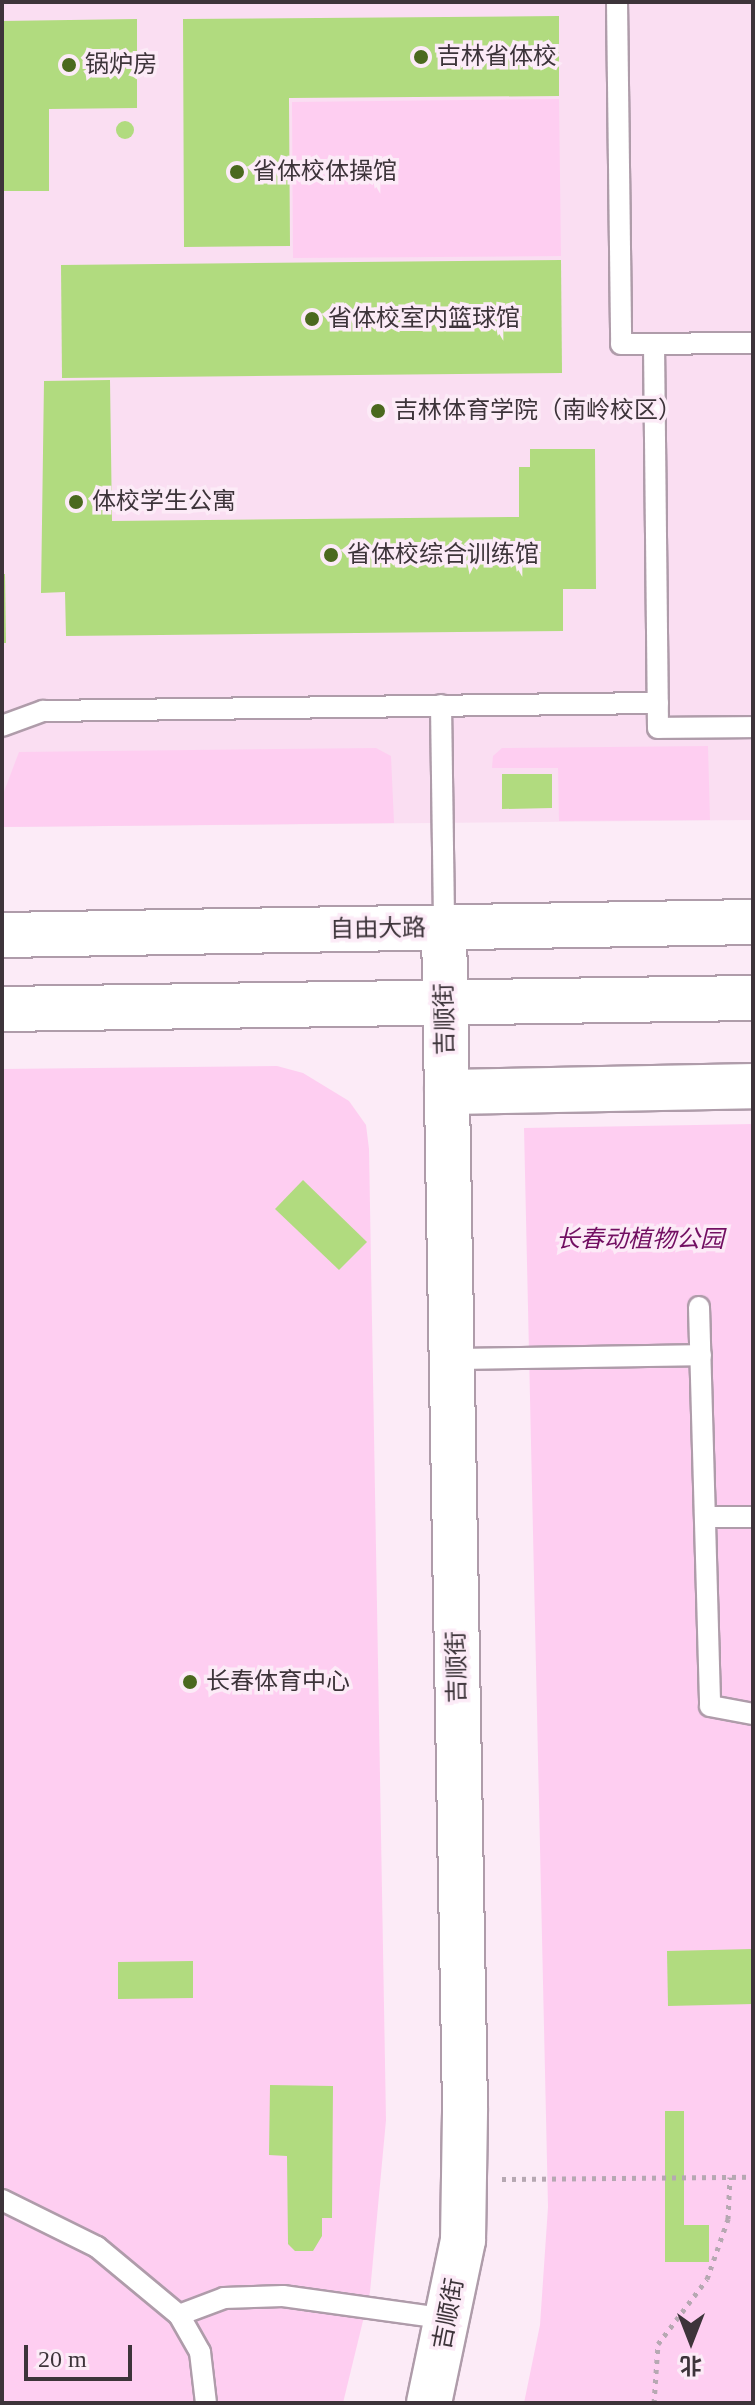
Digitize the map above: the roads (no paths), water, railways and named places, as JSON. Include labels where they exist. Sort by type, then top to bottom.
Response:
[{"type":"main road","name":"自由大路","points":[[2,935],[753,922]]},
{"type":"main road","name":"吉顺街","points":[[429,2403],[449,2319],[463,2240],[464,2179],[444,928]]},
{"type":"main road","points":[[2,1009],[753,998]]},
{"type":"main road","points":[[447,1092],[753,1086]]},
{"type":"lane","points":[[617,2],[621,344],[753,343]]},
{"type":"lane","points":[[654,344],[658,728],[753,727]]},
{"type":"lane","points":[[2,726],[43,711],[658,703]]},
{"type":"lane","points":[[441,705],[444,928]]},
{"type":"lane","points":[[699,1307],[710,1706],[753,1714]]},
{"type":"lane","points":[[452,1359],[701,1355]]},
{"type":"lane","points":[[705,1517],[753,1517]]},
{"type":"lane","points":[[2,2200],[97,2247],[179,2315],[200,2352],[206,2403]]},
{"type":"lane","points":[[179,2315],[224,2298],[283,2296],[449,2319]]},
{"type":"place","name":"吉林省体校","points":[[421,57]]},
{"type":"place","name":"锅炉房","points":[[69,65]]},
{"type":"place","name":"省体校体操馆","points":[[237,172]]},
{"type":"place","name":"省体校室内篮球馆","points":[[312,319]]},
{"type":"place","name":"吉林体育学院（南岭校区）","points":[[378,411]]},
{"type":"place","name":"体校学生公寓","points":[[76,502]]},
{"type":"place","name":"省体校综合训练馆","points":[[331,555]]},
{"type":"place","name":"长春体育中心","points":[[190,1682]]},
{"type":"park label","name":"长春动植物公园","points":[[640,1240]]}]
